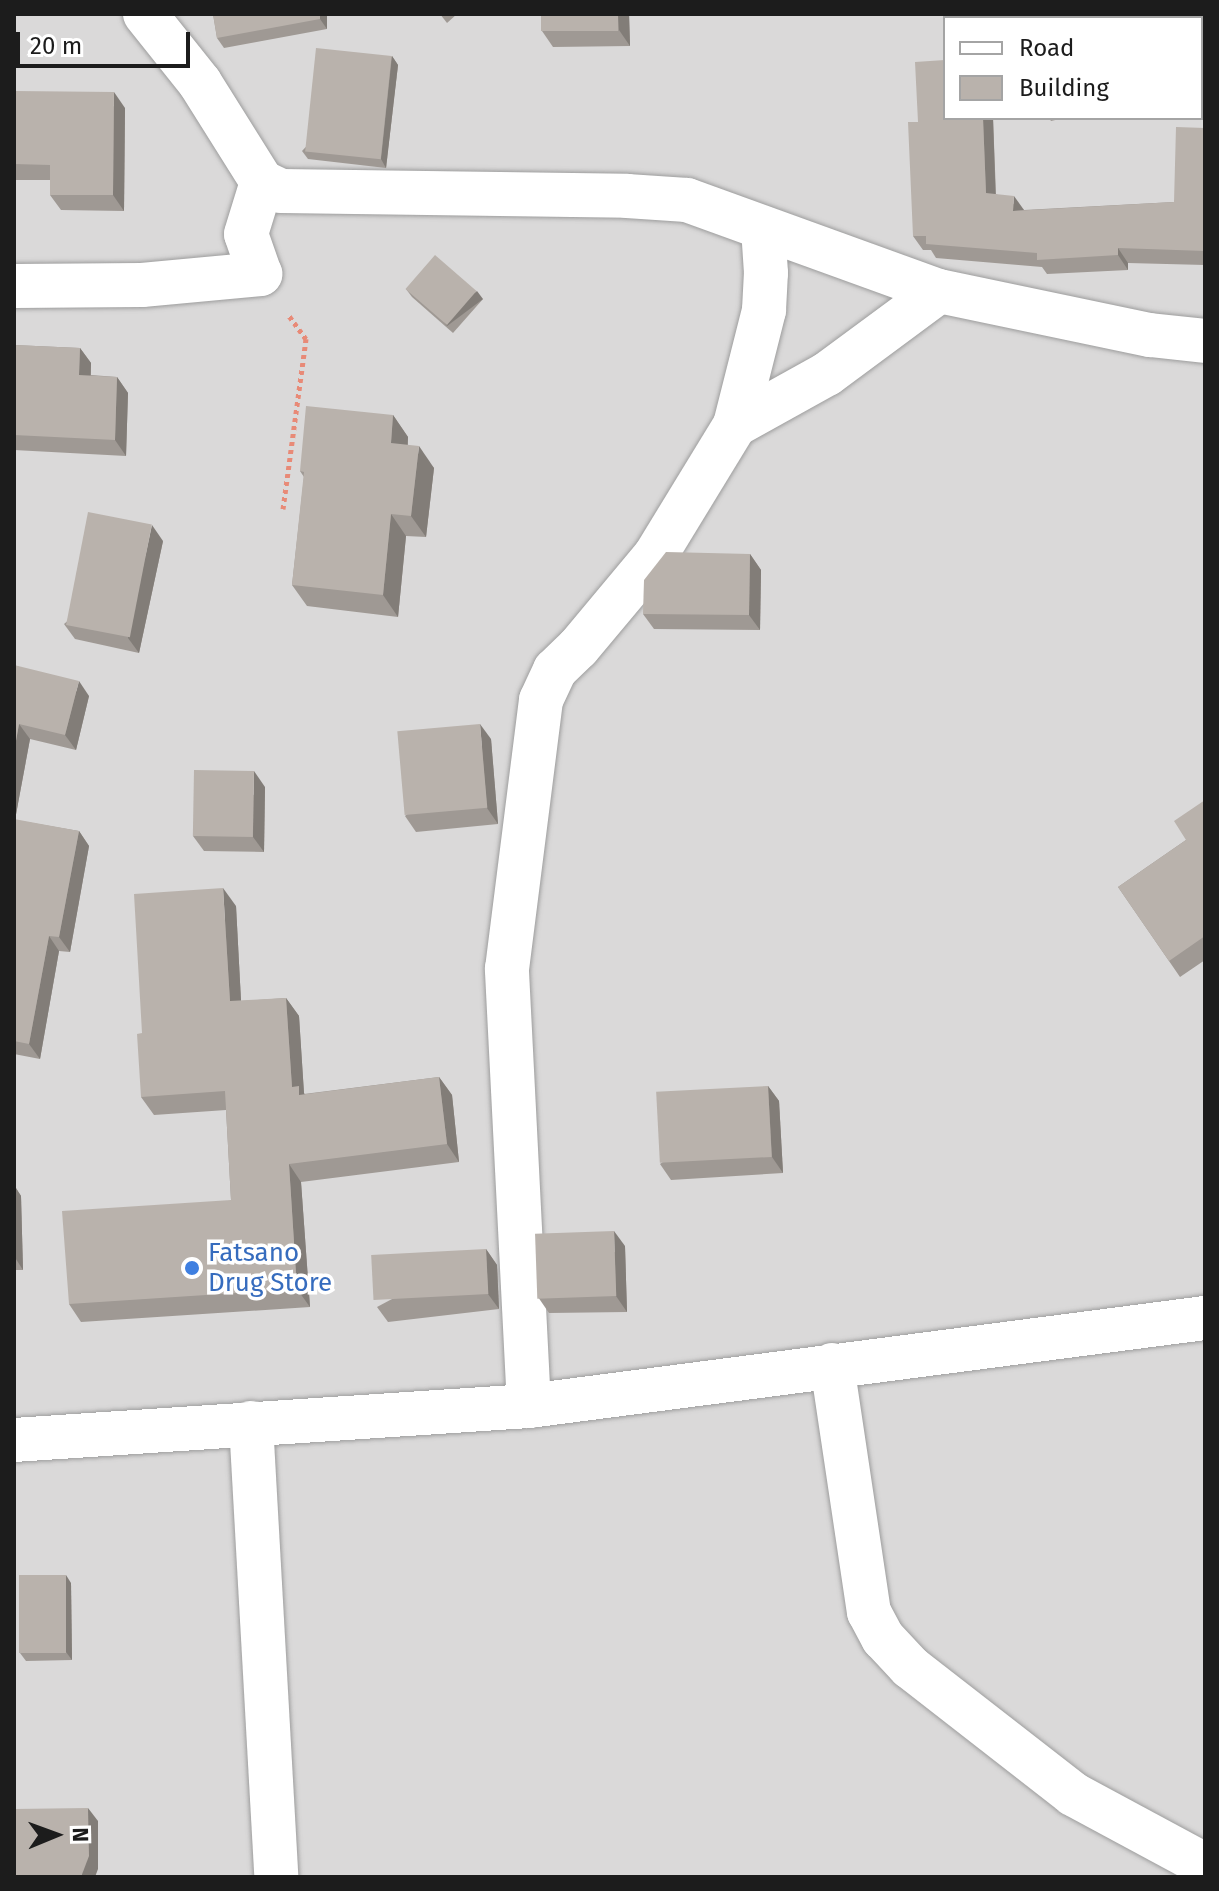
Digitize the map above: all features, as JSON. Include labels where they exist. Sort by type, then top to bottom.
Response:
[{"type":"street","points":[[145,14],[200,83],[262,182],[281,191],[627,196],[687,200],[939,291],[1150,335],[1205,341]]},
{"type":"street","points":[[14,286],[142,285],[260,274],[246,234],[262,182]]},
{"type":"street","points":[[529,1406],[507,969],[529,821],[541,700],[555,670],[578,648],[655,556],[735,425],[764,310],[766,273],[763,228]]},
{"type":"street","points":[[735,425],[827,374],[939,291]]},
{"type":"street","points":[[14,1440],[529,1406],[1205,1318]]},
{"type":"street","points":[[832,1365],[869,1612],[883,1638],[910,1667],[1073,1794],[1205,1865]]},
{"type":"street","points":[[251,1423],[276,1877]]},
{"type":"path","points":[[260,274],[306,339],[283,509]]},
{"type":"shaded area","points":[[14,14],[1205,14],[1205,1877],[14,1877]]},
{"type":"building","points":[[213,14],[320,14],[320,19],[217,38]]},
{"type":"building","points":[[541,14],[618,14],[618,31],[541,31]]},
{"type":"building","points":[[965,14],[1049,14],[1049,16]]},
{"type":"building","points":[[316,48],[392,56],[381,159],[305,151]]},
{"type":"building","points":[[943,60],[943,120],[983,120],[986,193],[1014,196],[1013,211],[1174,202],[1176,127],[1205,128],[1205,251],[1118,248],[1118,255],[1037,260],[1037,253],[926,244],[926,236],[913,236],[908,122],[918,122],[915,62]]},
{"type":"building","points":[[14,91],[114,92],[113,195],[50,195],[50,165],[14,164]]},
{"type":"building","points":[[435,255],[477,291],[447,325],[405,289]]},
{"type":"building","points":[[14,345],[80,348],[79,375],[117,377],[115,440],[14,435]]},
{"type":"building","points":[[306,406],[393,415],[391,443],[419,446],[411,516],[391,514],[383,595],[292,585],[304,472],[300,471]]},
{"type":"building","points":[[88,512],[152,524],[130,637],[66,625]]},
{"type":"building","points":[[666,552],[750,554],[749,615],[643,614],[644,580]]},
{"type":"building","points":[[14,665],[79,681],[65,735],[19,724],[14,752]]},
{"type":"building","points":[[480,724],[487,808],[405,815],[397,731]]},
{"type":"building","points":[[194,770],[254,771],[253,837],[193,836]]},
{"type":"building","points":[[1205,800],[1205,936],[1169,961],[1118,887],[1186,840],[1174,821]]},
{"type":"building","points":[[14,819],[79,831],[59,937],[49,936],[29,1044],[14,1041]]},
{"type":"building","points":[[223,888],[230,1001],[286,998],[292,1087],[299,1086],[299,1095],[439,1077],[447,1144],[289,1164],[297,1289],[69,1304],[62,1211],[231,1200],[225,1091],[141,1097],[137,1034],[142,1033],[134,894]]},
{"type":"building","points":[[768,1086],[772,1157],[660,1163],[656,1092]]},
{"type":"building","points":[[614,1231],[616,1296],[537,1299],[535,1234]]},
{"type":"building","points":[[486,1249],[488,1294],[374,1300],[371,1255]]},
{"type":"building","points":[[19,1575],[66,1575],[66,1653],[19,1653]]},
{"type":"building","points":[[88,1808],[89,1856],[81,1877],[14,1877],[14,1809]]},
{"type":"place","name":"Fatsano Drug Store","points":[[192,1268]]}]
